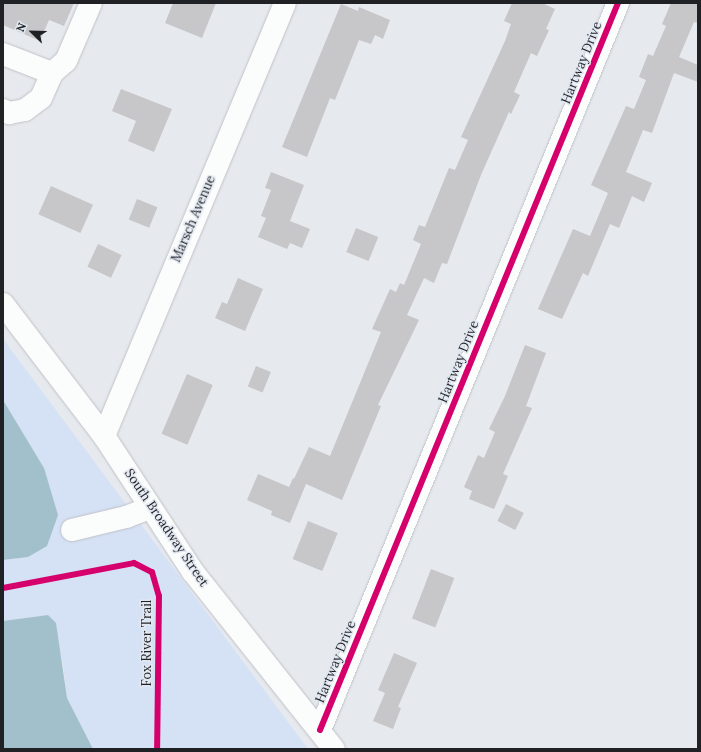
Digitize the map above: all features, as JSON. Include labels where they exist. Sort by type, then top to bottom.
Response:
[{"type":"street","points":[[3,110],[9,113],[25,110],[41,98],[52,73],[66,61],[91,3]]},
{"type":"street","name":"Marsch Avenue","points":[[104,436],[285,3]]},
{"type":"street","name":"Hartway Drive","points":[[320,730],[618,3]]},
{"type":"street","points":[[3,54],[52,73]]},
{"type":"street","name":"South Broadway Street","points":[[3,304],[104,436],[193,572],[334,749]]},
{"type":"street","points":[[72,530],[126,517],[150,508]]},
{"type":"shaded area","points":[[3,339],[308,749],[93,749],[67,698],[63,663],[48,615],[3,621],[3,560],[28,557],[44,468],[3,400]]},
{"type":"shaded area","points":[[3,400],[44,468],[58,515],[47,546],[28,557],[3,560]]},
{"type":"shaded area","points":[[48,615],[56,623],[67,698],[93,749],[3,749],[3,621]]},
{"type":"building","points":[[3,3],[74,3],[64,26],[49,20],[40,41],[3,25]]},
{"type":"building","points":[[173,3],[216,3],[202,38],[165,23]]},
{"type":"building","points":[[512,3],[542,3],[555,9],[546,29],[549,30],[537,56],[531,53],[514,92],[520,95],[511,114],[509,112],[481,175],[447,264],[442,263],[434,283],[424,278],[407,315],[419,320],[378,405],[381,406],[342,500],[306,484],[290,523],[271,515],[272,511],[247,500],[258,474],[289,487],[293,478],[294,479],[309,447],[330,456],[381,332],[372,329],[390,289],[396,292],[400,283],[404,285],[421,244],[413,240],[419,225],[425,227],[449,168],[455,170],[468,140],[461,137],[505,41],[511,24],[504,21]]},
{"type":"building","points":[[671,3],[698,3],[698,23],[694,22],[679,57],[698,65],[698,82],[674,73],[652,133],[643,130],[626,172],[652,183],[644,202],[632,196],[619,228],[610,224],[588,276],[583,273],[562,319],[538,309],[573,229],[590,236],[608,193],[591,185],[626,106],[634,109],[646,80],[639,77],[648,54],[653,56],[666,26],[662,24]]},
{"type":"building","points":[[341,4],[358,11],[359,7],[390,20],[383,39],[375,35],[371,44],[359,40],[335,100],[330,98],[307,157],[282,147]]},
{"type":"building","points":[[121,89],[172,109],[154,152],[128,141],[136,121],[112,111]]},
{"type":"building","points":[[271,172],[304,185],[290,221],[310,229],[302,248],[290,243],[287,249],[258,237],[266,218],[261,216],[271,190],[265,188]]},
{"type":"building","points":[[51,186],[93,205],[80,233],[38,214]]},
{"type":"building","points":[[137,199],[157,207],[149,228],[129,219]]},
{"type":"building","points":[[356,228],[378,237],[369,261],[346,252]]},
{"type":"building","points":[[98,244],[122,255],[111,278],[87,267]]},
{"type":"building","points":[[238,278],[263,289],[245,331],[215,318],[222,302],[227,304]]},
{"type":"building","points":[[525,345],[546,353],[526,406],[532,408],[503,474],[508,476],[494,509],[469,499],[472,491],[464,487],[478,455],[484,458],[495,432],[489,429],[505,396]]},
{"type":"building","points":[[256,366],[271,372],[263,392],[248,386]]},
{"type":"building","points":[[187,374],[213,385],[187,445],[162,434]]},
{"type":"building","points":[[506,504],[524,513],[515,530],[497,521]]},
{"type":"building","points":[[308,521],[338,533],[322,571],[293,559]]},
{"type":"building","points":[[431,569],[454,578],[435,627],[412,618]]},
{"type":"building","points":[[394,653],[417,663],[398,707],[401,708],[393,729],[373,721],[385,693],[378,690]]},
{"type":"cycle path","points":[[320,730],[618,3]]},
{"type":"cycle path","name":"Fox River Trail","points":[[3,588],[134,563],[152,572],[159,596],[157,749]]}]
